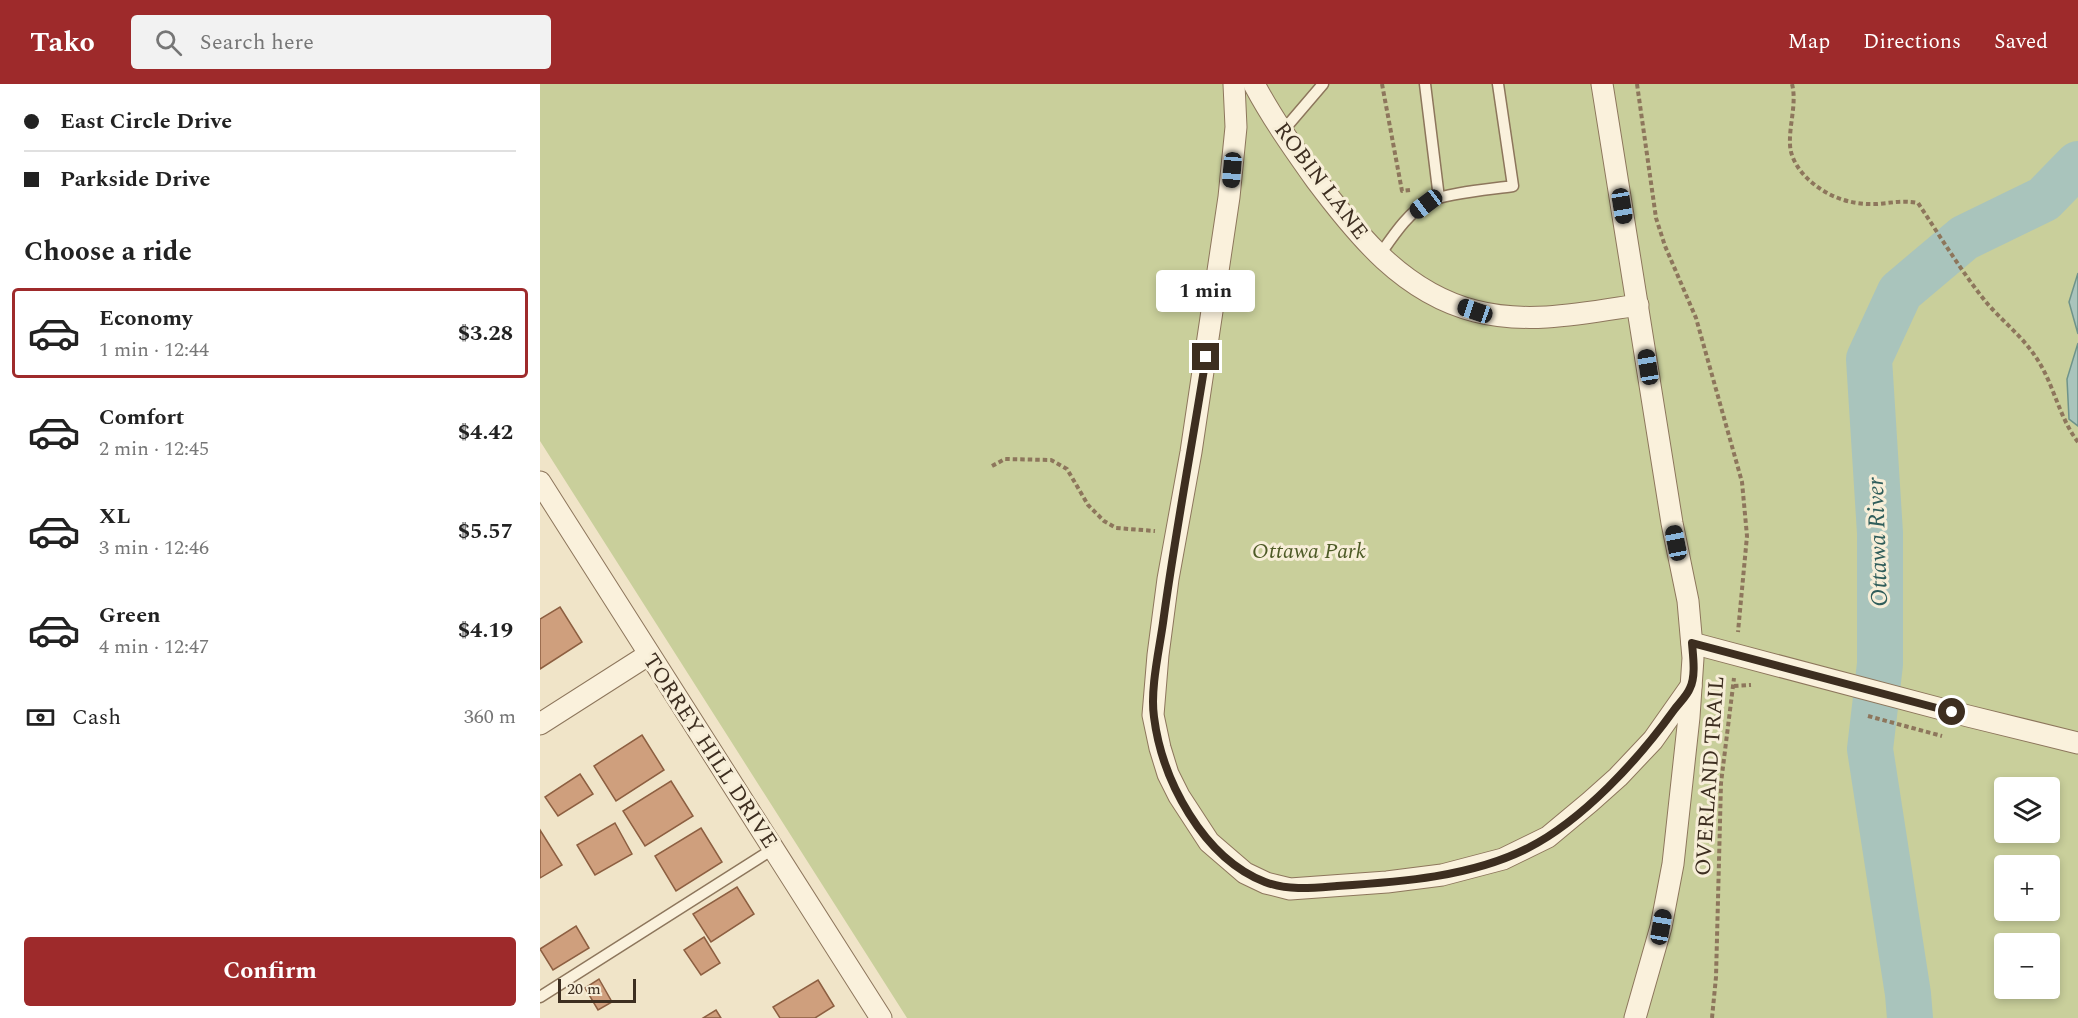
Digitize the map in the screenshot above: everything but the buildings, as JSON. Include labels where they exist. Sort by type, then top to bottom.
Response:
[{"type":"street","points":[[1234,84],[1236,127],[1229,197],[1191,452],[1168,579],[1153,715],[1168,774],[1179,796],[1209,842],[1245,873],[1266,883],[1290,889],[1387,882],[1442,875],[1503,859],[1548,837],[1618,777],[1653,740],[1691,686]]},
{"type":"street","name":"ROBIN LANE","points":[[1254,84],[1282,132],[1350,226],[1379,256],[1408,279],[1440,299],[1475,311],[1513,317],[1552,316],[1638,305]]},
{"type":"street","points":[[1602,84],[1672,523],[1688,602],[1693,658],[1673,864],[1661,927],[1635,1018]]},
{"type":"street","name":"TORREY HILL DRIVE","points":[[540,482],[881,1018]]},
{"type":"street","points":[[1692,643],[2078,743]]},
{"type":"street","points":[[540,724],[648,655]]},
{"type":"lane","points":[[1282,132],[1323,84]]},
{"type":"lane","points":[[1425,84],[1439,198]]},
{"type":"lane","points":[[1379,256],[1411,215],[1430,200],[1513,186],[1498,84]]},
{"type":"lane","points":[[540,997],[772,849]]},
{"type":"path","points":[[1382,84],[1402,191],[1438,186]]},
{"type":"path","name":"OVERLAND TRAIL","points":[[1637,84],[1656,218],[1665,246],[1696,318],[1742,482],[1747,536],[1734,686],[1721,783],[1716,977],[1712,1018]]},
{"type":"path","points":[[1792,84],[1790,147],[1803,175],[1818,188],[1836,198],[1852,203],[1877,204],[1903,201],[1918,203],[1985,300],[2047,373],[2070,431],[2078,442]]},
{"type":"path","points":[[992,466],[1005,459],[1051,460],[1067,469],[1088,505],[1104,521],[1116,528],[1176,533]]},
{"type":"green space","name":"Ottawa Park","points":[[540,84],[2078,84],[2078,1018],[907,1018],[540,441]]},
{"type":"water","points":[[2078,273],[2078,334],[2069,302]]},
{"type":"water","points":[[2078,343],[2078,426],[2069,419],[2067,379]]},
{"type":"waterway","name":"Ottawa River","points":[[1910,1018],[1870,749],[1880,664],[1880,533],[1869,359],[1900,292],[1964,238],[2044,199],[2078,164]]},
{"type":"route","points":[[1206,357],[1168,579],[1153,715],[1168,774],[1179,796],[1209,842],[1245,873],[1266,883],[1290,889],[1356,885],[1442,875],[1503,859],[1548,837],[1618,777],[1653,740],[1691,686],[1692,643],[1952,712]]}]
